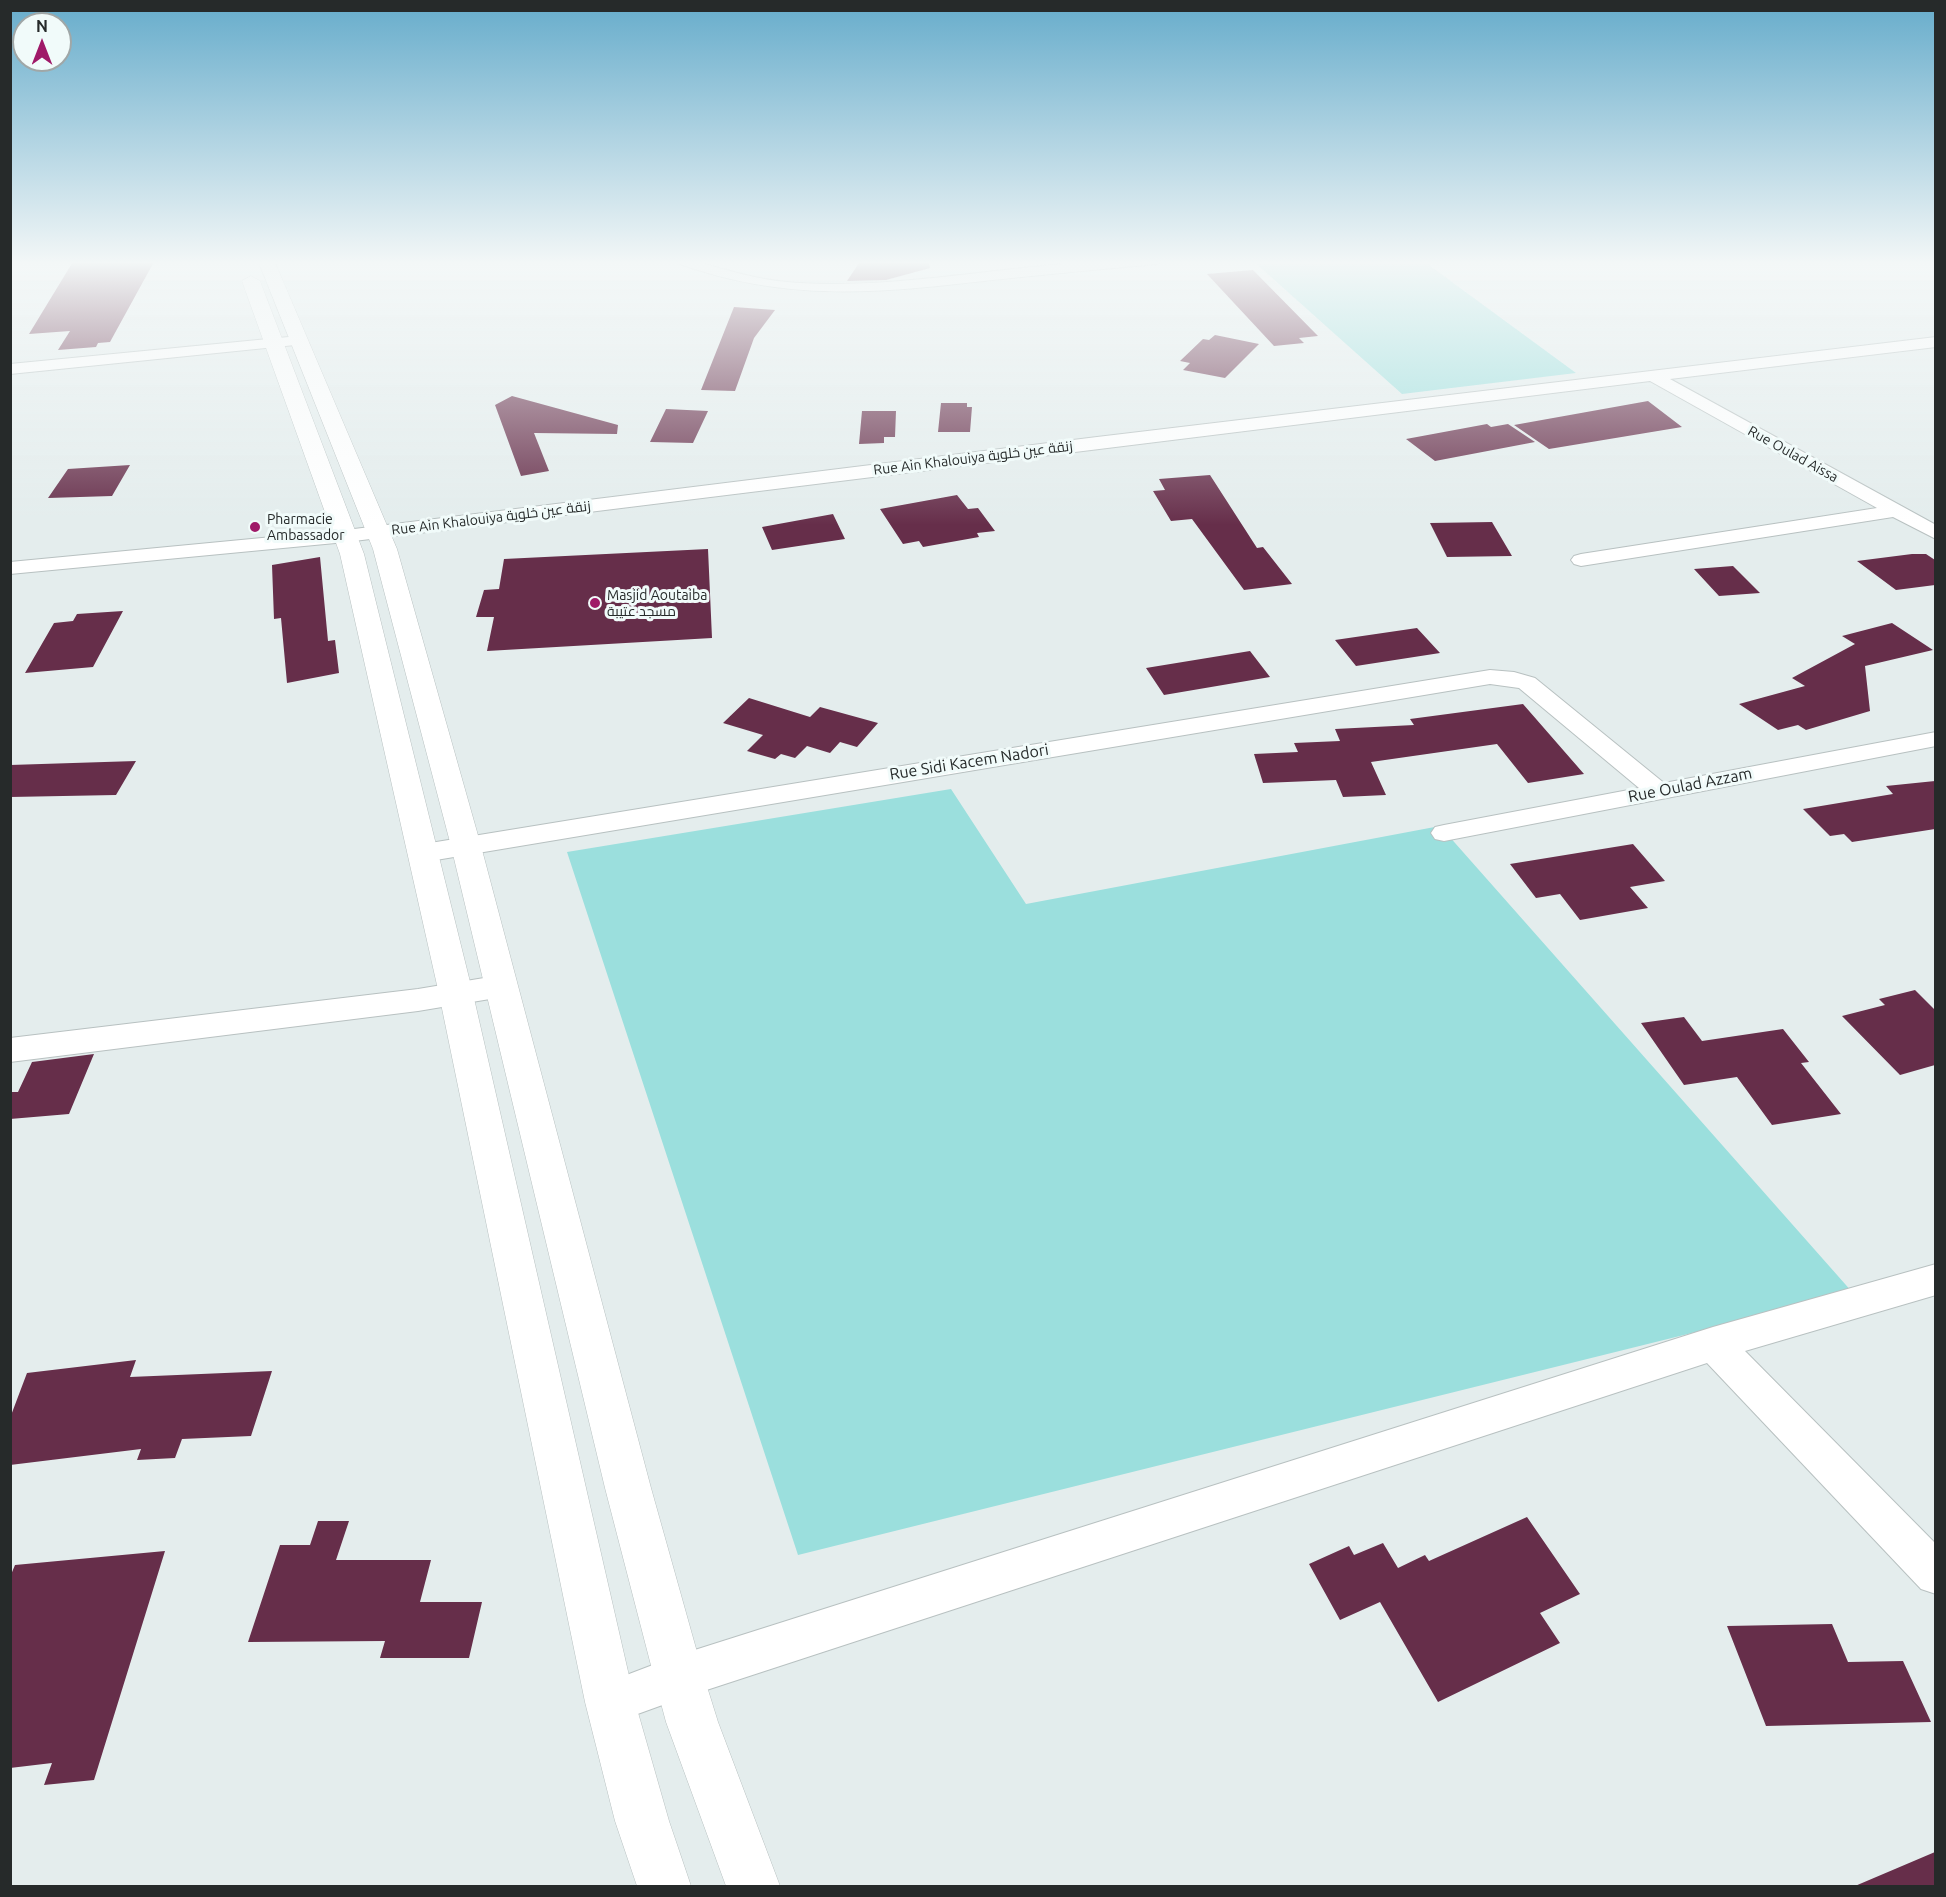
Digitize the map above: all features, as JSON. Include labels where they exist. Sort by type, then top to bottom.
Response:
[{"type":"street","points":[[10,369],[236,349]]},
{"type":"street","points":[[276,349],[346,536],[456,994],[610,1702],[642,1821],[664,1887]]},
{"type":"street","points":[[302,349],[378,532],[402,607],[466,846],[628,1488],[679,1677],[692,1722],[753,1887]]},
{"type":"street","name":"Rue Ain Khalouiya زنقة عين خلوية","points":[[10,568],[346,536],[1878,349]]},
{"type":"street","points":[[1907,349],[1935,359]]},
{"type":"street","name":"Rue Oulad Aissa","points":[[1651,375],[1935,533]]},
{"type":"street","points":[[1581,560],[1895,511]]},
{"type":"street","name":"Rue Sidi Kacem Nadori","points":[[424,854],[1490,677],[1514,679],[1527,683],[1658,791]]},
{"type":"street","name":"Rue Oulad Azzam","points":[[1444,833],[1935,739]]},
{"type":"street","points":[[10,1050],[456,994],[502,986]]},
{"type":"street","points":[[610,1702],[679,1677],[1713,1344],[1935,1279]]},
{"type":"street","points":[[1713,1344],[1935,1574]]},
{"type":"shaded area","points":[[1351,349],[1543,349],[1576,373],[1402,394]]},
{"type":"shaded area","points":[[951,789],[1026,904],[1440,826],[1853,1293],[798,1555],[567,852]]},
{"type":"building","points":[[717,349],[750,349],[735,391],[701,390]]},
{"type":"building","points":[[1193,349],[1254,349],[1225,378],[1183,370],[1190,363],[1180,361]]},
{"type":"building","points":[[512,396],[618,425],[617,434],[534,433],[549,471],[521,476],[495,405]]},
{"type":"building","points":[[1648,401],[1682,427],[1549,449],[1514,425]]},
{"type":"building","points":[[941,403],[967,403],[967,407],[972,407],[970,432],[938,432]]},
{"type":"building","points":[[666,409],[708,411],[693,443],[650,442]]},
{"type":"building","points":[[862,411],[896,411],[895,437],[884,437],[884,443],[859,444]]},
{"type":"building","points":[[1487,424],[1491,427],[1508,424],[1535,442],[1435,461],[1406,439]]},
{"type":"building","points":[[130,465],[112,496],[48,498],[68,469]]},
{"type":"building","points":[[1210,475],[1257,548],[1263,547],[1292,584],[1244,590],[1192,519],[1171,521],[1153,491],[1165,490],[1159,479]]},
{"type":"building","points":[[957,495],[968,509],[978,508],[995,531],[977,533],[979,537],[923,547],[919,541],[903,544],[880,509]]},
{"type":"building","points":[[833,514],[845,539],[772,550],[762,527]]},
{"type":"building","points":[[1492,522],[1512,556],[1447,557],[1430,523]]},
{"type":"building","name":"Masjid Aoutaiba مسجد عتيبة","points":[[708,549],[712,638],[487,651],[494,617],[476,617],[484,590],[499,589],[504,559]]},
{"type":"building","points":[[1926,554],[1935,560],[1935,585],[1896,590],[1857,561]]},
{"type":"building","points":[[320,557],[328,641],[335,640],[339,673],[287,683],[281,618],[274,619],[272,565]]},
{"type":"building","points":[[1733,566],[1760,593],[1719,596],[1694,569]]},
{"type":"building","points":[[123,611],[93,667],[25,673],[54,623],[73,621],[77,614]]},
{"type":"building","points":[[1892,623],[1933,650],[1865,666],[1870,711],[1806,730],[1798,725],[1778,730],[1739,704],[1805,686],[1792,678],[1855,644],[1842,636]]},
{"type":"building","points":[[1417,628],[1440,653],[1356,666],[1335,640]]},
{"type":"building","points":[[1250,651],[1270,677],[1164,695],[1146,668]]},
{"type":"building","points":[[749,698],[810,717],[820,707],[878,723],[857,747],[840,742],[830,753],[807,746],[795,758],[781,754],[775,759],[747,751],[763,735],[723,723]]},
{"type":"building","points":[[1523,704],[1584,774],[1528,783],[1497,744],[1371,762],[1386,795],[1343,797],[1336,780],[1263,783],[1254,754],[1298,752],[1294,743],[1340,741],[1335,729],[1414,725],[1410,719]]},
{"type":"building","points":[[136,761],[116,795],[10,797],[10,765]]},
{"type":"building","points":[[1935,781],[1935,829],[1852,842],[1844,834],[1830,836],[1803,809],[1893,794],[1886,786]]},
{"type":"building","points":[[1633,844],[1665,881],[1630,887],[1648,908],[1580,920],[1560,894],[1536,898],[1510,864]]},
{"type":"building","points":[[1915,990],[1935,1010],[1935,1065],[1900,1075],[1842,1016],[1885,1005],[1879,999]]},
{"type":"building","points":[[1684,1017],[1702,1041],[1783,1029],[1809,1062],[1801,1063],[1841,1114],[1772,1125],[1737,1077],[1684,1085],[1641,1023]]},
{"type":"building","points":[[94,1054],[69,1114],[10,1119],[10,1092],[18,1092],[32,1062]]},
{"type":"building","points":[[136,1360],[130,1377],[272,1371],[251,1436],[182,1439],[175,1458],[137,1460],[141,1449],[10,1465],[10,1418],[27,1373]]},
{"type":"building","points":[[1527,1517],[1580,1594],[1540,1613],[1560,1643],[1438,1702],[1380,1602],[1340,1620],[1309,1564],[1349,1546],[1354,1555],[1383,1543],[1398,1568],[1425,1555],[1429,1561]]},
{"type":"building","points":[[318,1521],[349,1521],[336,1560],[431,1560],[420,1602],[482,1602],[469,1658],[380,1658],[385,1641],[248,1642],[280,1545],[310,1545]]},
{"type":"building","points":[[165,1551],[94,1780],[44,1785],[52,1763],[10,1768],[10,1577],[15,1565]]},
{"type":"building","points":[[1832,1624],[1848,1662],[1903,1661],[1931,1722],[1766,1726],[1727,1626]]},
{"type":"building","points":[[1935,1852],[1935,1887],[1855,1887],[1855,1886]]},
{"type":"place","name":"Pharmacie Ambassador","points":[[255,527]]},
{"type":"place","name":"Masjid Aoutaiba مسجد عتيبة","points":[[595,603]]}]
